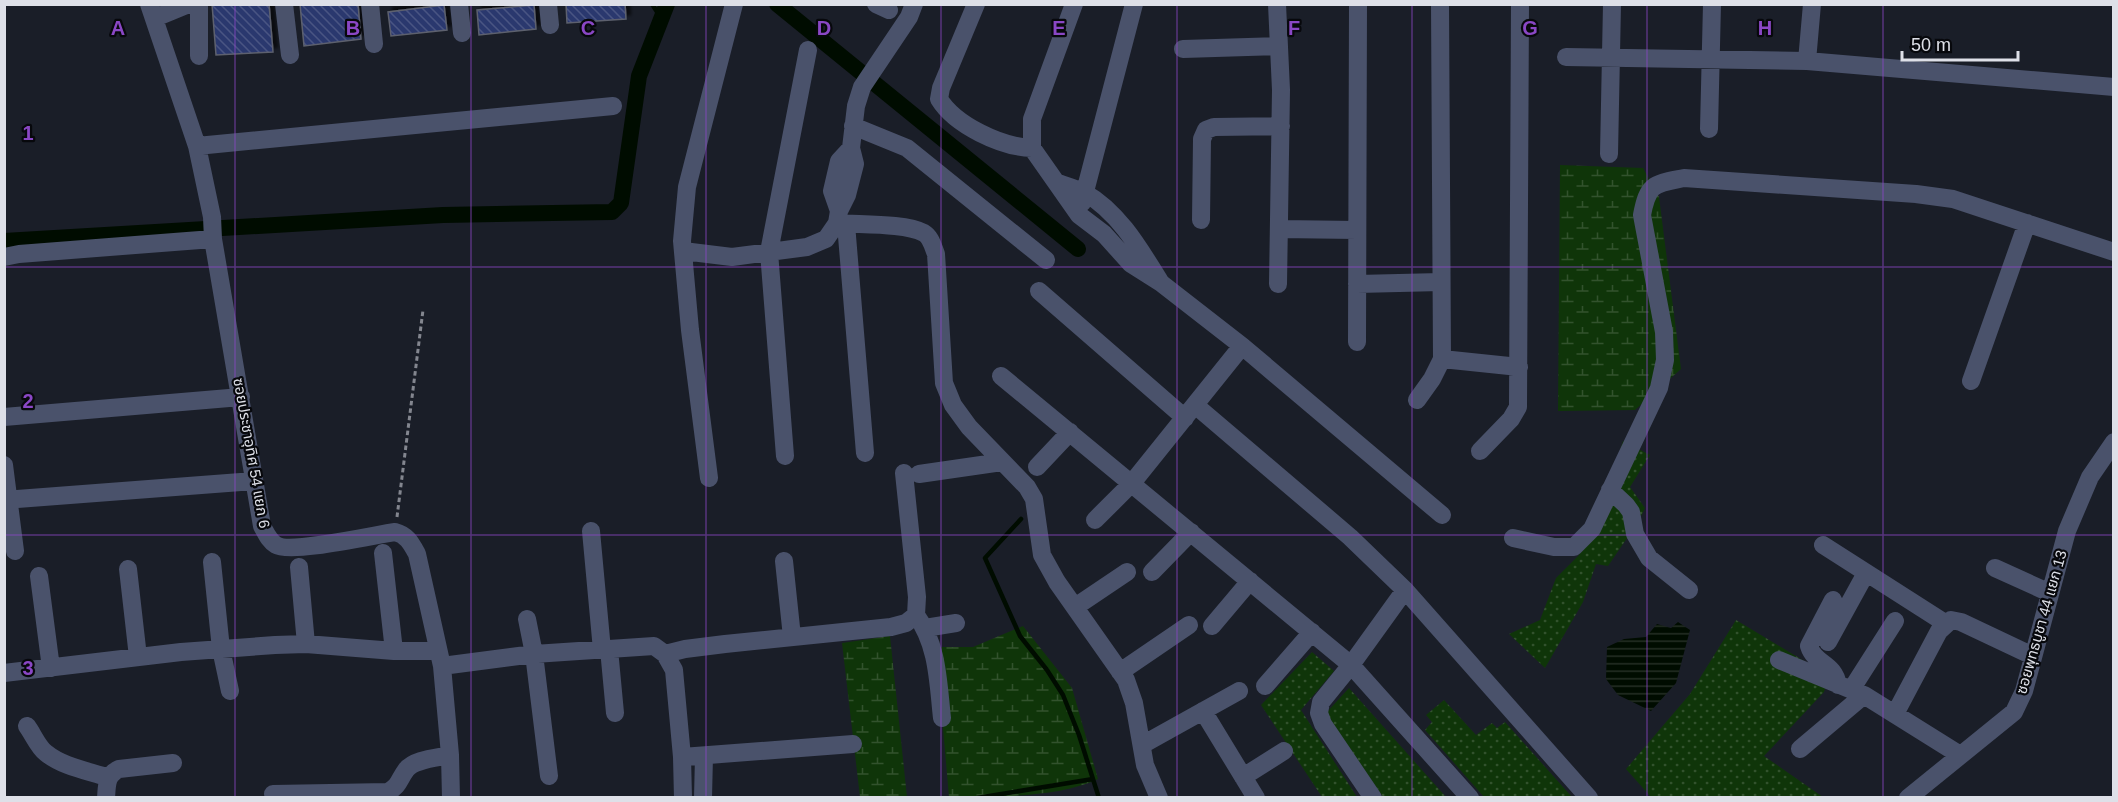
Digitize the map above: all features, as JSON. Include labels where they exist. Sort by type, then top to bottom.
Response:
[{"type":"street","points":[[152,11],[189,4]]},
{"type":"street","points":[[199,4],[200,56]]},
{"type":"street","points":[[284,4],[290,55]]},
{"type":"street","points":[[370,4],[374,44]]},
{"type":"street","points":[[459,4],[462,33]]},
{"type":"street","points":[[548,4],[550,25]]},
{"type":"street","points":[[709,478],[690,330],[682,241],[687,187],[735,4]]},
{"type":"street","points":[[865,453],[841,220],[832,191],[839,161],[851,148],[858,96],[909,17],[914,4]]},
{"type":"street","points":[[976,4],[941,88],[939,99],[945,110],[991,140],[1017,147],[1032,148]]},
{"type":"street","points":[[1074,4],[1032,119],[1032,148],[1079,214],[1104,234],[1131,264],[1161,283],[1242,346],[1442,515]]},
{"type":"street","points":[[1079,214],[1134,4]]},
{"type":"street","points":[[1277,4],[1281,126],[1278,284]]},
{"type":"street","points":[[1357,342],[1358,4]]},
{"type":"street","points":[[1417,400],[1432,379],[1442,359],[1440,4]]},
{"type":"street","points":[[1480,451],[1515,413],[1518,406],[1520,4]]},
{"type":"street","points":[[1609,154],[1612,4]]},
{"type":"street","points":[[1709,129],[1712,4]]},
{"type":"street","points":[[1807,61],[1812,4]]},
{"type":"street","name":"ซอยประชาอุทิศ 54 แยก 6","points":[[152,11],[197,146],[212,217],[213,239],[262,526],[277,546],[295,548],[395,532]]},
{"type":"street","points":[[1183,49],[1279,46]]},
{"type":"street","points":[[785,456],[769,252],[808,50]]},
{"type":"street","points":[[1566,57],[1807,61],[2114,87]]},
{"type":"street","points":[[197,146],[613,106]]},
{"type":"street","points":[[853,126],[908,148],[1046,260]]},
{"type":"street","points":[[1201,220],[1202,139],[1206,130],[1215,127],[1281,126]]},
{"type":"street","points":[[1513,538],[1554,547],[1574,548],[1592,529],[1659,388],[1665,360],[1664,332],[1642,215],[1646,196],[1654,185],[1684,178],[1916,194],[1953,199],[2114,252]]},
{"type":"street","points":[[1058,183],[1085,193],[1110,213],[1141,252],[1161,283]]},
{"type":"street","points":[[683,251],[732,256],[820,243],[841,220]]},
{"type":"street","points":[[841,220],[905,228],[926,234],[931,241],[936,254],[944,383],[953,405],[969,427],[1027,487],[1034,499],[1042,555],[1057,582],[1126,680],[1134,703],[1145,765],[1159,798]]},
{"type":"street","points":[[1971,381],[2027,223]]},
{"type":"street","points":[[1279,228],[1357,230]]},
{"type":"street","points":[[4,256],[213,239]]},
{"type":"street","points":[[1357,284],[1441,282]]},
{"type":"street","points":[[1039,291],[1350,537],[1405,590],[1589,798]]},
{"type":"street","points":[[1095,520],[1132,483],[1242,346]]},
{"type":"street","points":[[1442,359],[1519,367]]},
{"type":"street","points":[[1001,376],[1351,665],[1470,798]]},
{"type":"street","points":[[4,417],[241,397]]},
{"type":"street","points":[[1038,467],[1070,432]]},
{"type":"street","name":"ซอยพุทธบูชา 44 แยก 13","points":[[1908,798],[2014,712],[2024,691],[2067,531],[2091,477],[2114,442]]},
{"type":"street","points":[[942,718],[935,659],[920,621],[917,597],[912,473],[1002,462]]},
{"type":"street","points":[[4,465],[15,551]]},
{"type":"street","points":[[7,499],[254,481]]},
{"type":"street","points":[[1610,490],[1631,512],[1635,534],[1649,558],[1689,590]]},
{"type":"street","points":[[591,531],[615,713]]},
{"type":"street","points":[[395,532],[402,534],[410,541],[417,554],[440,658],[450,755],[451,798]]},
{"type":"street","points":[[1152,572],[1191,532]]},
{"type":"street","points":[[1823,545],[1946,624]]},
{"type":"street","points":[[383,554],[394,651]]},
{"type":"street","points":[[784,561],[792,637]]},
{"type":"street","points":[[212,562],[221,649],[230,691]]},
{"type":"street","points":[[299,567],[306,644]]},
{"type":"street","points":[[1995,568],[2050,593]]},
{"type":"street","points":[[128,569],[138,657]]},
{"type":"street","points":[[1075,608],[1127,572]]},
{"type":"street","points":[[1828,642],[1866,573]]},
{"type":"street","points":[[39,576],[51,668]]},
{"type":"street","points":[[1212,626],[1250,581]]},
{"type":"street","points":[[1373,798],[1323,724],[1319,713],[1321,702],[1351,665],[1405,590]]},
{"type":"street","points":[[1833,600],[1809,646],[1819,660],[1833,669],[1851,690]]},
{"type":"street","points":[[527,619],[534,654],[549,776]]},
{"type":"street","points":[[1895,714],[1939,631],[1952,620],[2033,656]]},
{"type":"street","points":[[665,654],[685,649],[891,627],[920,621],[956,623]]},
{"type":"street","points":[[1800,749],[1851,690],[1895,621]]},
{"type":"street","points":[[1120,672],[1189,625]]},
{"type":"street","points":[[1265,686],[1312,632]]},
{"type":"street","points":[[4,673],[221,649],[306,644],[394,651],[440,658],[654,646],[665,654],[674,670],[682,757],[682,798]]},
{"type":"street","points":[[1779,660],[1851,690],[1895,714],[1960,755]]},
{"type":"street","points":[[1142,746],[1239,691]]},
{"type":"street","points":[[1203,711],[1256,798]]},
{"type":"street","points":[[27,726],[44,752],[62,762],[109,778]]},
{"type":"street","points":[[682,757],[853,744]]},
{"type":"street","points":[[1243,777],[1284,751]]},
{"type":"street","points":[[273,794],[388,792],[398,786],[406,769],[415,763],[450,755]]},
{"type":"street","points":[[704,756],[704,798]]},
{"type":"street","points":[[106,798],[111,773],[119,769],[173,763]]},
{"type":"path","points":[[395,532],[423,310]]},
{"type":"green space","points":[[1560,165],[1643,168],[1659,197],[1681,369],[1635,410],[1558,411]]},
{"type":"green space","points":[[1623,441],[1650,455],[1630,487],[1645,508],[1608,566],[1596,564],[1583,602],[1545,668],[1509,634],[1540,620],[1556,578],[1579,555],[1604,513],[1612,474]]},
{"type":"green space","points":[[1736,620],[1829,676],[1824,692],[1764,756],[1823,797],[1651,797],[1626,769],[1690,694]]},
{"type":"green space","points":[[1023,626],[1072,688],[1098,779],[1064,790],[1045,793],[949,797],[936,647],[973,647]]},
{"type":"green space","points":[[890,636],[907,797],[860,797],[842,643]]},
{"type":"green space","points":[[1312,652],[1334,671],[1301,710],[1357,797],[1322,797],[1261,705]]},
{"type":"green space","points":[[1349,688],[1446,797],[1383,797],[1326,713]]},
{"type":"green space","points":[[1444,700],[1476,735],[1492,723],[1497,728],[1505,722],[1572,797],[1484,797],[1425,730],[1432,722],[1426,715]]},
{"type":"shaded area","points":[[1678,622],[1690,630],[1676,683],[1651,711],[1618,695],[1606,679],[1607,647],[1624,639],[1646,637],[1657,624],[1671,628]]},
{"type":"building","points":[[212,4],[269,4],[273,52],[216,55]]},
{"type":"building","points":[[300,4],[358,4],[361,39],[304,46]]},
{"type":"building","points":[[566,4],[625,4],[626,19],[567,23]]},
{"type":"building","points":[[444,5],[447,30],[391,36],[388,12]]},
{"type":"building","points":[[534,5],[536,29],[479,35],[477,10]]},
{"type":"waterway","points":[[652,4],[661,18]]},
{"type":"waterway","points":[[4,241],[443,215],[612,212],[621,203],[639,76],[667,4]]},
{"type":"waterway","points":[[777,4],[1078,249]]},
{"type":"waterway","points":[[1021,519],[985,558],[1020,636],[1063,695],[1079,735],[1099,798]]},
{"type":"waterway","points":[[977,798],[1093,779]]}]
